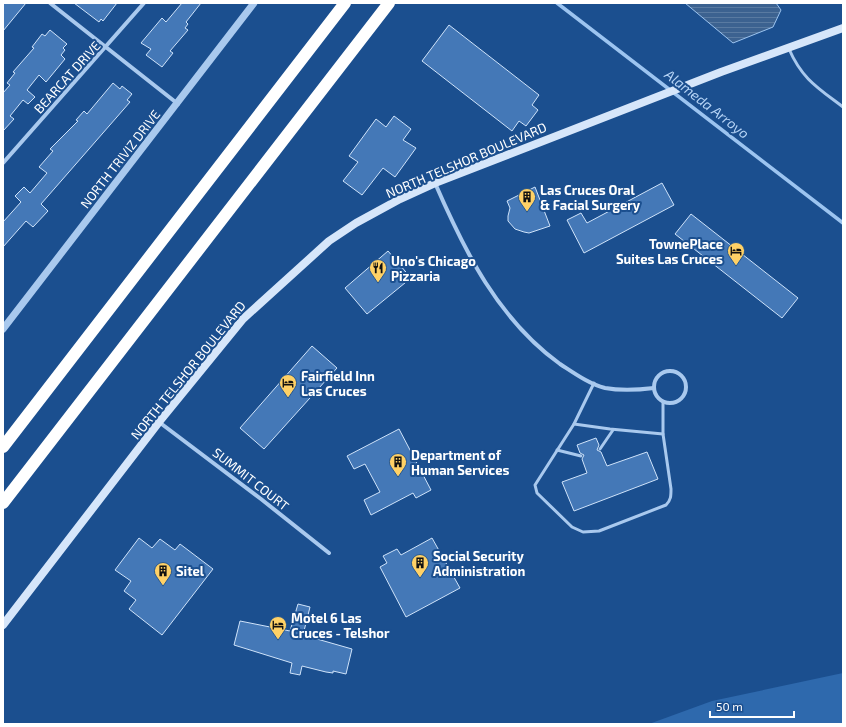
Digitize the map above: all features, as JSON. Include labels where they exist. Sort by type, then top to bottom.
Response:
[{"type":"highway","points":[[3,448],[345,3]]},
{"type":"highway","points":[[3,503],[389,3]]},
{"type":"main road","name":"NORTH TELSHOR BOULEVARD","points":[[3,625],[159,422],[243,319],[307,259],[356,223],[400,199],[435,184],[694,82],[843,28]]},
{"type":"street","points":[[50,3],[178,104]]},
{"type":"street","name":"BEARCAT DRIVE","points":[[3,164],[144,3]]},
{"type":"street","name":"NORTH TRIVIZ DRIVE","points":[[3,329],[178,104],[254,3]]},
{"type":"street","points":[[435,184],[455,229],[474,265],[496,299],[520,328],[543,351],[577,376],[605,388],[638,390],[654,388]]},
{"type":"street","points":[[666,371],[677,372],[685,380],[686,391],[680,400],[671,403],[663,402],[656,396],[654,388],[657,377],[666,371]]},
{"type":"street","name":"SUMMIT COURT","points":[[159,422],[261,499],[329,553]]},
{"type":"lane","points":[[788,47],[795,62],[806,78],[843,107]]},
{"type":"lane","points":[[594,383],[574,424],[535,485],[535,490],[572,527],[583,532],[590,532],[632,518],[669,502],[671,498],[671,489],[663,434],[663,402]]},
{"type":"lane","points":[[574,424],[613,430],[663,434]]},
{"type":"lane","points":[[600,448],[613,430]]},
{"type":"lane","points":[[557,450],[581,456]]},
{"type":"shaded area","points":[[685,3],[776,3],[781,10],[773,27],[733,43]]},
{"type":"shaded area","points":[[843,673],[843,724],[649,724],[712,701]]},
{"type":"building","points":[[3,3],[26,3],[3,31]]},
{"type":"building","points":[[74,3],[117,3],[103,21],[101,19],[99,22]]},
{"type":"building","points":[[182,3],[201,3],[186,22],[188,24],[185,28],[188,30],[170,51],[173,53],[162,67],[146,55],[151,49],[141,43],[162,18],[166,22]]},
{"type":"building","points":[[449,25],[539,95],[532,105],[538,110],[526,126],[519,121],[512,131],[422,61]]},
{"type":"building","points":[[50,30],[67,44],[63,48],[65,50],[61,55],[65,59],[46,82],[39,75],[27,90],[35,97],[28,104],[23,100],[10,116],[14,119],[3,131],[3,93],[10,85],[7,83],[15,73],[13,72],[34,48],[32,47],[42,34],[45,36]]},
{"type":"building","points":[[113,83],[120,89],[122,86],[132,94],[127,100],[130,102],[41,204],[48,211],[33,227],[26,221],[3,247],[3,222],[21,202],[15,196],[24,187],[30,193],[47,173],[39,167],[53,151],[50,149],[78,121],[76,120],[84,111],[87,114]]},
{"type":"building","points":[[394,116],[411,129],[403,140],[416,148],[395,177],[383,168],[362,195],[343,181],[358,162],[349,156],[376,119],[386,127]]},
{"type":"building","points":[[662,183],[674,205],[584,253],[567,220],[581,213],[587,223]]},
{"type":"building","name":"Las Cruces Oral & Facial Surgery","points":[[535,187],[550,226],[529,233],[515,229],[508,221],[510,208],[507,201]]},
{"type":"building","name":"TownePlace Suites Las Cruces","points":[[691,214],[798,298],[782,318],[675,234]]},
{"type":"building","name":"Uno's Chicago Pizzaria","points":[[388,251],[411,278],[367,314],[345,288]]},
{"type":"building","name":"Fairfield Inn Las Cruces","points":[[312,346],[337,368],[264,449],[240,428]]},
{"type":"building","name":"Department of Human Services","points":[[399,429],[431,490],[416,498],[413,493],[371,515],[364,500],[380,492],[365,464],[354,469],[347,456]]},
{"type":"building","points":[[596,438],[599,445],[597,450],[601,452],[607,466],[647,452],[658,479],[574,511],[562,482],[587,473],[582,459],[584,455],[580,453],[577,445]]},
{"type":"building","name":"Sitel","points":[[139,538],[152,548],[160,539],[175,550],[180,544],[213,569],[162,635],[129,609],[136,600],[124,591],[131,581],[115,570]]},
{"type":"building","name":"Social Security Administration","points":[[432,538],[460,588],[406,617],[380,567],[387,563],[383,556],[397,549],[401,555]]},
{"type":"building","name":"Motel 6 Las Cruces - Telshor","points":[[298,604],[310,607],[303,635],[352,649],[346,674],[333,671],[333,673],[326,672],[302,666],[300,675],[290,673],[292,663],[234,645],[240,621],[290,631]]},
{"type":"waterway","name":"Alameda Arroyo","points":[[557,3],[843,223]]},
{"type":"place","name":"Las Cruces Oral & Facial Surgery","points":[[527,212]]},
{"type":"place","name":"TownePlace Suites Las Cruces","points":[[736,266]]},
{"type":"place","name":"Uno's Chicago Pizzaria","points":[[378,283]]},
{"type":"place","name":"Fairfield Inn Las Cruces","points":[[288,398]]},
{"type":"place","name":"Department of Human Services","points":[[398,477]]},
{"type":"place","name":"Social Security Administration","points":[[420,578]]},
{"type":"place","name":"Sitel","points":[[163,586]]},
{"type":"place","name":"Motel 6 Las Cruces - Telshor","points":[[278,640]]}]
